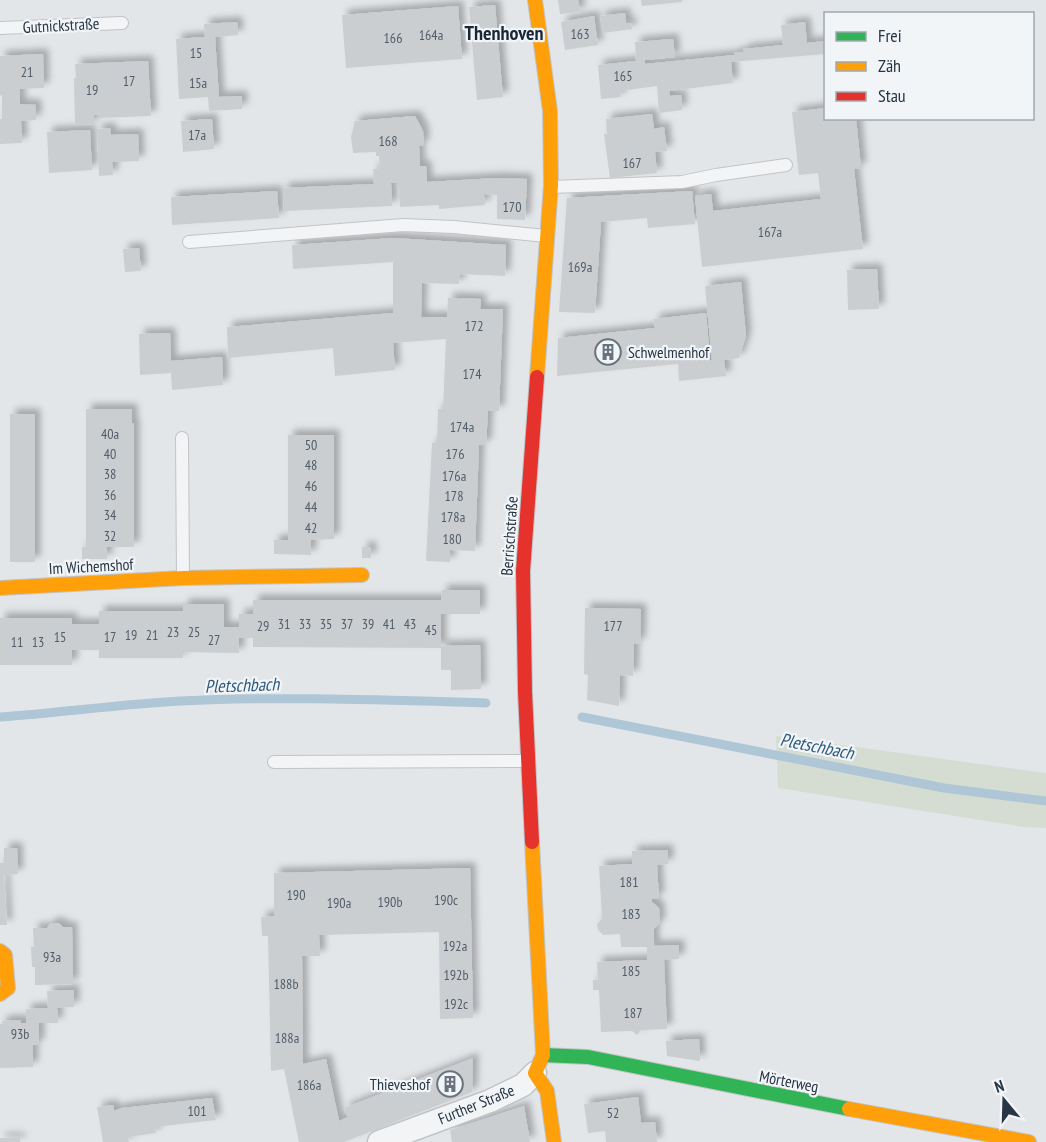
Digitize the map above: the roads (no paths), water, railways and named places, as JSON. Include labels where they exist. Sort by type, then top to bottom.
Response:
[{"type":"street","name":"Berrischstraße","points":[[535,0],[550,111],[551,188],[523,571],[527,761],[539,1064]]},
{"type":"street","name":"Im Wichemshof","points":[[0,588],[183,578],[362,575]]},
{"type":"street","points":[[0,951],[5,955],[8,988],[0,994]]},
{"type":"street","name":"Mörterweg","points":[[539,1064],[588,1057],[862,1112],[1029,1142]]},
{"type":"street","name":"Further Straße","points":[[379,1142],[490,1101],[523,1085],[539,1064]]},
{"type":"street","points":[[539,1064],[547,1091],[554,1142]]},
{"type":"lane","name":"Gutnickstraße","points":[[0,28],[122,23]]},
{"type":"lane","points":[[551,188],[682,182],[786,165]]},
{"type":"lane","points":[[189,242],[403,225],[454,227],[547,236]]},
{"type":"lane","points":[[182,438],[183,578]]},
{"type":"lane","points":[[274,762],[527,761]]},
{"type":"waterway","name":"Pletschbach","points":[[0,717],[158,702],[219,700],[334,699],[486,703]]},
{"type":"waterway","name":"Pletschbach","points":[[582,717],[944,788],[1046,801]]},
{"type":"place","name":"Schwelmenhof","points":[[608,352]]},
{"type":"place","name":"Thieveshof","points":[[450,1084]]},
{"type":"district","name":"Thenhoven","points":[[504,33]]}]
